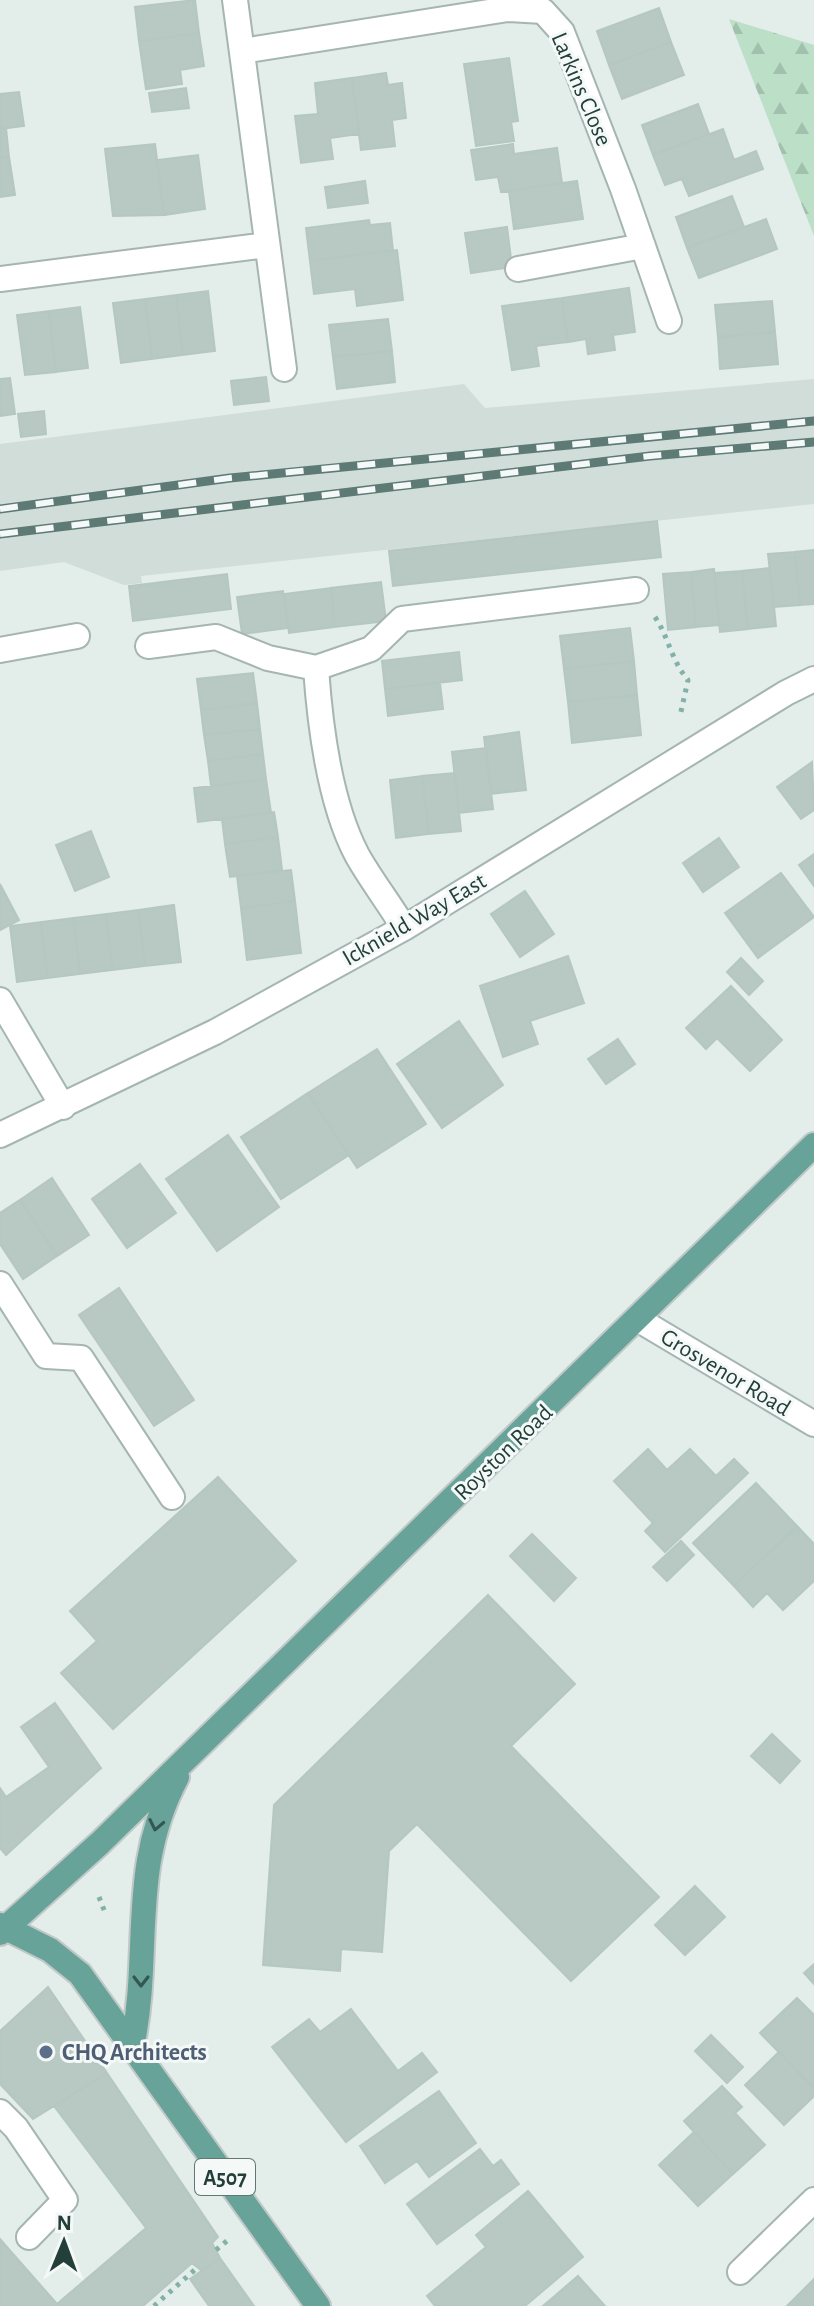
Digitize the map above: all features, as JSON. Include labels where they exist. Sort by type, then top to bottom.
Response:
[{"type":"main road","name":"Royston Road","points":[[1,1929],[100,1843],[188,1754],[639,1320],[814,1145]]},
{"type":"main road","name":"Royston Road","points":[[132,2047],[141,2007],[141,1914],[146,1874],[160,1809],[188,1754]]},
{"type":"main road","name":"A507","points":[[1,1929],[50,1950],[80,1974],[318,2306]]},
{"type":"street","points":[[235,0],[284,369]]},
{"type":"street","name":"Larkins Close","points":[[242,51],[543,5],[562,32],[669,321]]},
{"type":"street","points":[[0,279],[266,245]]},
{"type":"street","points":[[518,269],[643,246]]},
{"type":"street","points":[[148,646],[216,637],[268,658],[316,668],[371,649],[402,619],[636,590]]},
{"type":"street","points":[[0,650],[77,636]]},
{"type":"street","points":[[316,668],[320,718],[334,788],[356,852],[404,928]]},
{"type":"street","name":"Icknield Way East","points":[[0,1135],[215,1032],[404,928],[680,757],[814,679]]},
{"type":"street","points":[[0,1000],[63,1107]]},
{"type":"street","points":[[0,1284],[46,1356],[81,1358],[172,1497]]},
{"type":"street","name":"Grosvenor Road","points":[[639,1320],[814,1424]]},
{"type":"street","points":[[0,2112],[16,2128],[65,2200],[29,2237]]},
{"type":"street","points":[[740,2272],[814,2200]]},
{"type":"path","points":[[636,590],[666,633],[675,665],[688,680],[681,709],[680,757]]},
{"type":"path","points":[[99,1897],[108,1923]]},
{"type":"path","points":[[216,2250],[230,2238]]},
{"type":"path","points":[[154,2306],[198,2267]]},
{"type":"shaded area","points":[[814,379],[814,504],[141,576],[142,583],[124,585],[64,562],[0,571],[0,444],[464,384],[485,408]]},
{"type":"green space","points":[[729,19],[814,45],[814,236]]},
{"type":"building","points":[[195,0],[199,33],[139,41],[135,7]]},
{"type":"building","points":[[659,8],[671,42],[609,65],[597,31]]},
{"type":"building","points":[[199,33],[204,66],[180,70],[182,84],[146,89],[139,41]]},
{"type":"building","points":[[671,42],[684,75],[622,99],[609,65]]},
{"type":"building","points":[[509,58],[518,121],[511,122],[514,141],[476,146],[464,64]]},
{"type":"building","points":[[386,73],[388,85],[402,83],[406,118],[392,120],[395,146],[361,150],[352,78]]},
{"type":"building","points":[[352,78],[359,134],[330,138],[333,159],[301,163],[295,116],[318,114],[315,83]]},
{"type":"building","points":[[186,88],[189,108],[152,112],[149,93]]},
{"type":"building","points":[[19,92],[24,126],[0,129],[0,94]]},
{"type":"building","points":[[698,104],[709,134],[653,155],[642,125]]},
{"type":"building","points":[[6,128],[9,157],[0,158],[0,129]]},
{"type":"building","points":[[723,129],[734,160],[756,151],[763,169],[689,196],[682,179],[665,185],[653,155]]},
{"type":"building","points":[[155,144],[164,215],[113,216],[105,149]]},
{"type":"building","points":[[513,144],[514,154],[557,148],[562,183],[501,192],[498,177],[476,180],[471,150]]},
{"type":"building","points":[[198,155],[205,209],[164,215],[157,160]]},
{"type":"building","points":[[9,157],[15,195],[0,197],[0,158]]},
{"type":"building","points":[[365,181],[368,203],[328,208],[325,187]]},
{"type":"building","points":[[577,181],[583,219],[514,229],[509,191]]},
{"type":"building","points":[[732,196],[744,227],[687,248],[676,217]]},
{"type":"building","points":[[766,219],[777,249],[699,278],[687,248]]},
{"type":"building","points":[[369,220],[370,225],[390,223],[393,251],[310,261],[306,228]]},
{"type":"building","points":[[507,227],[512,267],[471,273],[465,233]]},
{"type":"building","points":[[397,250],[403,300],[357,306],[355,289],[314,294],[310,261]]},
{"type":"building","points":[[629,288],[635,332],[613,335],[615,350],[588,354],[586,339],[568,342],[562,298]]},
{"type":"building","points":[[208,291],[215,351],[183,355],[176,295]]},
{"type":"building","points":[[176,295],[183,355],[152,359],[145,299]]},
{"type":"building","points":[[562,298],[568,342],[536,346],[539,366],[512,370],[502,306]]},
{"type":"building","points":[[145,299],[152,359],[121,363],[113,303]]},
{"type":"building","points":[[772,301],[775,332],[718,337],[715,305]]},
{"type":"building","points":[[80,307],[88,368],[56,372],[49,311]]},
{"type":"building","points":[[49,311],[56,372],[25,375],[17,315]]},
{"type":"building","points":[[388,319],[392,351],[333,357],[329,325]]},
{"type":"building","points":[[775,332],[778,364],[720,369],[718,337]]},
{"type":"building","points":[[392,351],[395,382],[337,389],[333,357]]},
{"type":"building","points":[[266,377],[269,401],[234,405],[231,381]]},
{"type":"building","points":[[10,378],[15,414],[0,416],[0,379]]},
{"type":"building","points":[[44,411],[46,434],[21,437],[18,414]]},
{"type":"building","points":[[657,521],[661,557],[393,586],[389,551]]},
{"type":"building","points":[[814,550],[814,604],[800,605],[795,552]]},
{"type":"building","points":[[795,552],[800,605],[774,607],[768,554]]},
{"type":"building","points":[[770,568],[776,626],[748,629],[742,571]]},
{"type":"building","points":[[714,569],[719,625],[696,627],[691,572]]},
{"type":"building","points":[[742,571],[748,629],[720,632],[714,573]]},
{"type":"building","points":[[691,572],[696,627],[668,630],[663,574]]},
{"type":"building","points":[[227,574],[231,609],[133,621],[129,586]]},
{"type":"building","points":[[381,582],[386,621],[335,627],[331,588]]},
{"type":"building","points":[[331,588],[335,627],[289,633],[284,594]]},
{"type":"building","points":[[283,591],[288,628],[242,634],[237,597]]},
{"type":"building","points":[[630,628],[634,661],[564,669],[560,636]]},
{"type":"building","points":[[459,652],[462,680],[385,689],[382,661]]},
{"type":"building","points":[[634,661],[637,695],[568,702],[564,669]]},
{"type":"building","points":[[253,673],[257,703],[201,710],[197,679]]},
{"type":"building","points":[[440,683],[443,709],[388,716],[385,689]]},
{"type":"building","points":[[637,695],[641,735],[572,743],[568,702]]},
{"type":"building","points":[[257,703],[260,729],[204,735],[201,710]]},
{"type":"building","points":[[260,729],[263,754],[208,761],[204,735]]},
{"type":"building","points":[[519,732],[526,790],[491,794],[484,737]]},
{"type":"building","points":[[486,748],[493,809],[459,813],[452,752]]},
{"type":"building","points":[[263,754],[266,779],[211,786],[208,761]]},
{"type":"building","points":[[812,762],[814,810],[801,819],[777,787]]},
{"type":"building","points":[[455,773],[461,831],[429,834],[422,776]]},
{"type":"building","points":[[422,776],[429,834],[396,838],[390,780]]},
{"type":"building","points":[[266,779],[271,813],[198,822],[194,788]]},
{"type":"building","points":[[274,812],[278,837],[225,844],[222,819]]},
{"type":"building","points":[[91,831],[109,877],[75,891],[56,845]]},
{"type":"building","points":[[278,837],[282,870],[230,877],[225,844]]},
{"type":"building","points":[[719,838],[739,867],[703,892],[683,863]]},
{"type":"building","points":[[814,854],[814,886],[799,865]]},
{"type":"building","points":[[291,870],[295,901],[241,908],[237,876]]},
{"type":"building","points":[[781,873],[814,917],[758,958],[725,913]]},
{"type":"building","points":[[0,884],[19,920],[0,930]]},
{"type":"building","points":[[525,891],[554,934],[520,957],[491,914]]},
{"type":"building","points":[[295,901],[301,953],[247,960],[241,908]]},
{"type":"building","points":[[174,905],[181,962],[145,966],[138,910]]},
{"type":"building","points":[[138,910],[145,966],[113,970],[106,914]]},
{"type":"building","points":[[106,914],[113,970],[80,974],[73,918]]},
{"type":"building","points":[[73,918],[80,974],[48,978],[41,922]]},
{"type":"building","points":[[41,922],[48,978],[17,982],[10,926]]},
{"type":"building","points":[[568,956],[584,1003],[530,1021],[538,1044],[503,1057],[480,986]]},
{"type":"building","points":[[741,958],[763,981],[749,995],[727,972]]},
{"type":"building","points":[[731,986],[782,1040],[750,1071],[717,1038],[706,1049],[686,1028]]},
{"type":"building","points":[[459,1021],[503,1085],[442,1128],[397,1064]]},
{"type":"building","points":[[618,1039],[635,1064],[606,1084],[588,1059]]},
{"type":"building","points":[[377,1049],[426,1124],[357,1168],[308,1093]]},
{"type":"building","points":[[308,1093],[349,1155],[281,1199],[241,1137]]},
{"type":"building","points":[[228,1135],[279,1207],[217,1251],[166,1179]]},
{"type":"building","points":[[140,1164],[176,1213],[127,1248],[92,1199]]},
{"type":"building","points":[[52,1178],[89,1235],[57,1256],[20,1200]]},
{"type":"building","points":[[20,1200],[57,1256],[23,1279],[0,1244],[0,1213]]},
{"type":"building","points":[[119,1288],[194,1400],[154,1426],[79,1315]]},
{"type":"building","points":[[648,1449],[667,1470],[690,1449],[716,1476],[734,1459],[748,1473],[665,1552],[645,1531],[653,1523],[614,1481]]},
{"type":"building","points":[[218,1477],[296,1561],[113,1729],[61,1673],[97,1641],[70,1611]]},
{"type":"building","points":[[756,1483],[797,1526],[734,1586],[693,1543]]},
{"type":"building","points":[[797,1526],[814,1544],[814,1581],[783,1610],[767,1593],[753,1607],[734,1586]]},
{"type":"building","points":[[532,1534],[576,1578],[554,1601],[510,1556]]},
{"type":"building","points":[[681,1541],[694,1555],[667,1581],[653,1567]]},
{"type":"building","points":[[488,1595],[575,1684],[511,1746],[659,1897],[571,1981],[417,1824],[389,1851],[382,1952],[341,1949],[340,1971],[263,1965],[274,1805]]},
{"type":"building","points":[[55,1703],[101,1768],[6,1855],[0,1848],[0,1788],[6,1797],[49,1767],[21,1727]]},
{"type":"building","points":[[772,1734],[800,1761],[780,1783],[751,1756]]},
{"type":"building","points":[[695,1886],[725,1917],[685,1955],[655,1925]]},
{"type":"building","points":[[814,1964],[814,1984],[804,1973]]},
{"type":"building","name":"CHQ Architects","points":[[48,1987],[107,2073],[33,2119],[0,2084],[0,2031]]},
{"type":"building","points":[[797,1998],[814,2015],[814,2088],[760,2033]]},
{"type":"building","points":[[351,2009],[398,2071],[422,2053],[437,2072],[346,2142],[272,2047],[309,2019],[320,2032]]},
{"type":"building","points":[[711,2035],[743,2067],[727,2083],[695,2051]]},
{"type":"building","points":[[779,2052],[814,2088],[814,2096],[784,2125],[745,2085]]},
{"type":"building","points":[[107,2073],[218,2237],[212,2243],[220,2258],[202,2271],[192,2263],[143,2306],[0,2306],[0,2239],[57,2304],[146,2228],[54,2106]]},
{"type":"building","points":[[722,2086],[742,2107],[735,2113],[765,2145],[733,2174],[684,2121]]},
{"type":"building","points":[[439,2091],[476,2143],[429,2177],[417,2161],[385,2183],[360,2146]]},
{"type":"building","points":[[694,2132],[733,2174],[698,2206],[659,2165]]},
{"type":"building","points":[[480,2149],[493,2166],[501,2160],[519,2184],[437,2244],[407,2204]]},
{"type":"building","points":[[528,2191],[583,2257],[525,2306],[435,2306],[427,2296],[486,2247],[476,2235]]},
{"type":"building","points":[[220,2258],[254,2306],[209,2306],[190,2279]]},
{"type":"building","points":[[578,2276],[605,2306],[543,2306]]},
{"type":"building","points":[[814,2279],[814,2306],[787,2306]]},
{"type":"railway","points":[[0,509],[230,478],[814,421]]},
{"type":"railway","points":[[0,534],[650,456],[814,442]]},
{"type":"place","name":"CHQ Architects","points":[[46,2052]]}]
